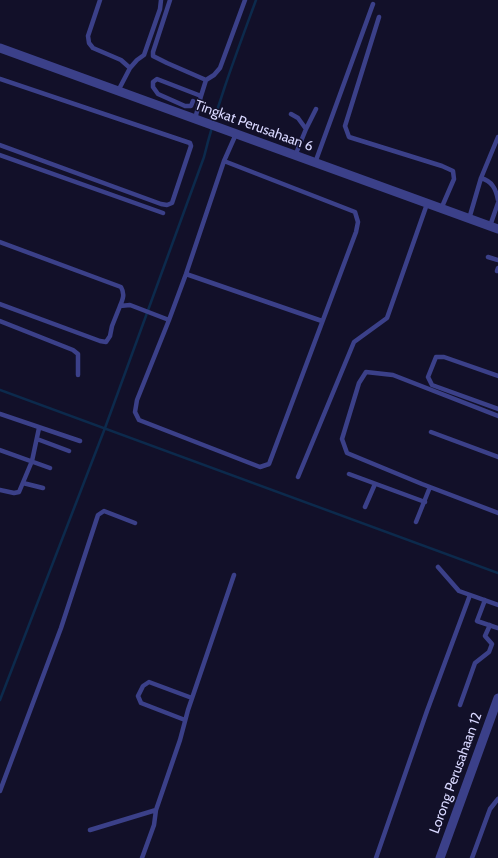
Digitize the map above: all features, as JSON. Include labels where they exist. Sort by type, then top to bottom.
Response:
[{"type":"street","name":"Tingkat Perusahaan 6","points":[[0,48],[195,119],[224,128],[295,156],[494,228]]},
{"type":"street","name":"Lorong Perusahaan 12","points":[[440,858],[498,698]]},
{"type":"lane","points":[[100,0],[88,36],[89,43],[93,48],[121,60],[130,68]]},
{"type":"lane","points":[[118,91],[130,68],[137,60],[144,56],[160,9],[161,0]]},
{"type":"lane","points":[[170,0],[153,56],[206,80]]},
{"type":"lane","points":[[195,119],[206,80],[214,75],[220,68],[245,0]]},
{"type":"lane","points":[[315,163],[373,4]]},
{"type":"lane","points":[[379,17],[345,126],[349,137],[442,166],[453,171],[454,179],[441,209]]},
{"type":"lane","points":[[0,79],[190,143],[191,146],[172,203],[167,205],[0,145]]},
{"type":"lane","points":[[193,101],[191,106],[184,106],[158,94],[153,87],[153,82],[157,79],[201,96]]},
{"type":"lane","points":[[295,156],[316,109]]},
{"type":"lane","points":[[291,114],[298,118],[306,129]]},
{"type":"lane","points":[[224,161],[355,212],[358,222],[356,232],[269,464],[260,467],[138,420],[135,412],[137,400],[169,320],[224,161],[236,134]]},
{"type":"lane","points":[[468,219],[481,178],[498,137]]},
{"type":"lane","points":[[0,155],[163,213]]},
{"type":"lane","points":[[481,178],[487,180],[496,190],[498,199]]},
{"type":"lane","points":[[494,228],[498,203]]},
{"type":"lane","points":[[298,477],[354,342],[387,318],[427,204]]},
{"type":"lane","points":[[0,242],[121,287],[124,292],[124,296],[112,326],[110,336],[106,342],[0,304]]},
{"type":"lane","points":[[488,257],[498,260]]},
{"type":"lane","points":[[186,274],[322,321]]},
{"type":"lane","points":[[120,306],[130,305],[169,320]]},
{"type":"lane","points":[[0,321],[73,350],[78,354],[78,375]]},
{"type":"lane","points":[[498,376],[451,358],[436,357],[428,377],[432,385],[498,409]]},
{"type":"lane","points":[[498,416],[393,375],[366,372],[359,384],[342,439],[347,453],[430,488],[498,513]]},
{"type":"lane","points":[[0,414],[80,441]]},
{"type":"lane","points":[[0,490],[14,493],[19,492],[32,461],[39,428]]},
{"type":"lane","points":[[432,432],[498,456]]},
{"type":"lane","points":[[36,439],[69,451]]},
{"type":"lane","points":[[0,450],[50,468]]},
{"type":"lane","points":[[349,474],[425,502]]},
{"type":"lane","points":[[23,483],[43,488]]},
{"type":"lane","points":[[365,507],[375,484]]},
{"type":"lane","points":[[416,522],[430,488]]},
{"type":"lane","points":[[0,790],[60,628],[98,515],[104,511],[135,523]]},
{"type":"lane","points":[[438,567],[459,591],[498,604]]},
{"type":"lane","points":[[142,858],[154,825],[156,810],[180,740],[192,698],[234,575]]},
{"type":"lane","points":[[376,858],[427,711],[470,595]]},
{"type":"lane","points":[[485,600],[477,621],[498,628]]},
{"type":"lane","points":[[460,705],[475,663],[489,652],[492,644],[485,636],[490,625]]},
{"type":"lane","points":[[185,720],[141,702],[138,696],[142,686],[149,682],[192,698]]},
{"type":"lane","points":[[472,858],[490,809],[498,799]]},
{"type":"lane","points":[[90,830],[156,810]]},
{"type":"waterway","points":[[0,700],[105,428],[204,157],[221,98],[256,0]]},
{"type":"waterway","points":[[0,390],[498,573]]}]
